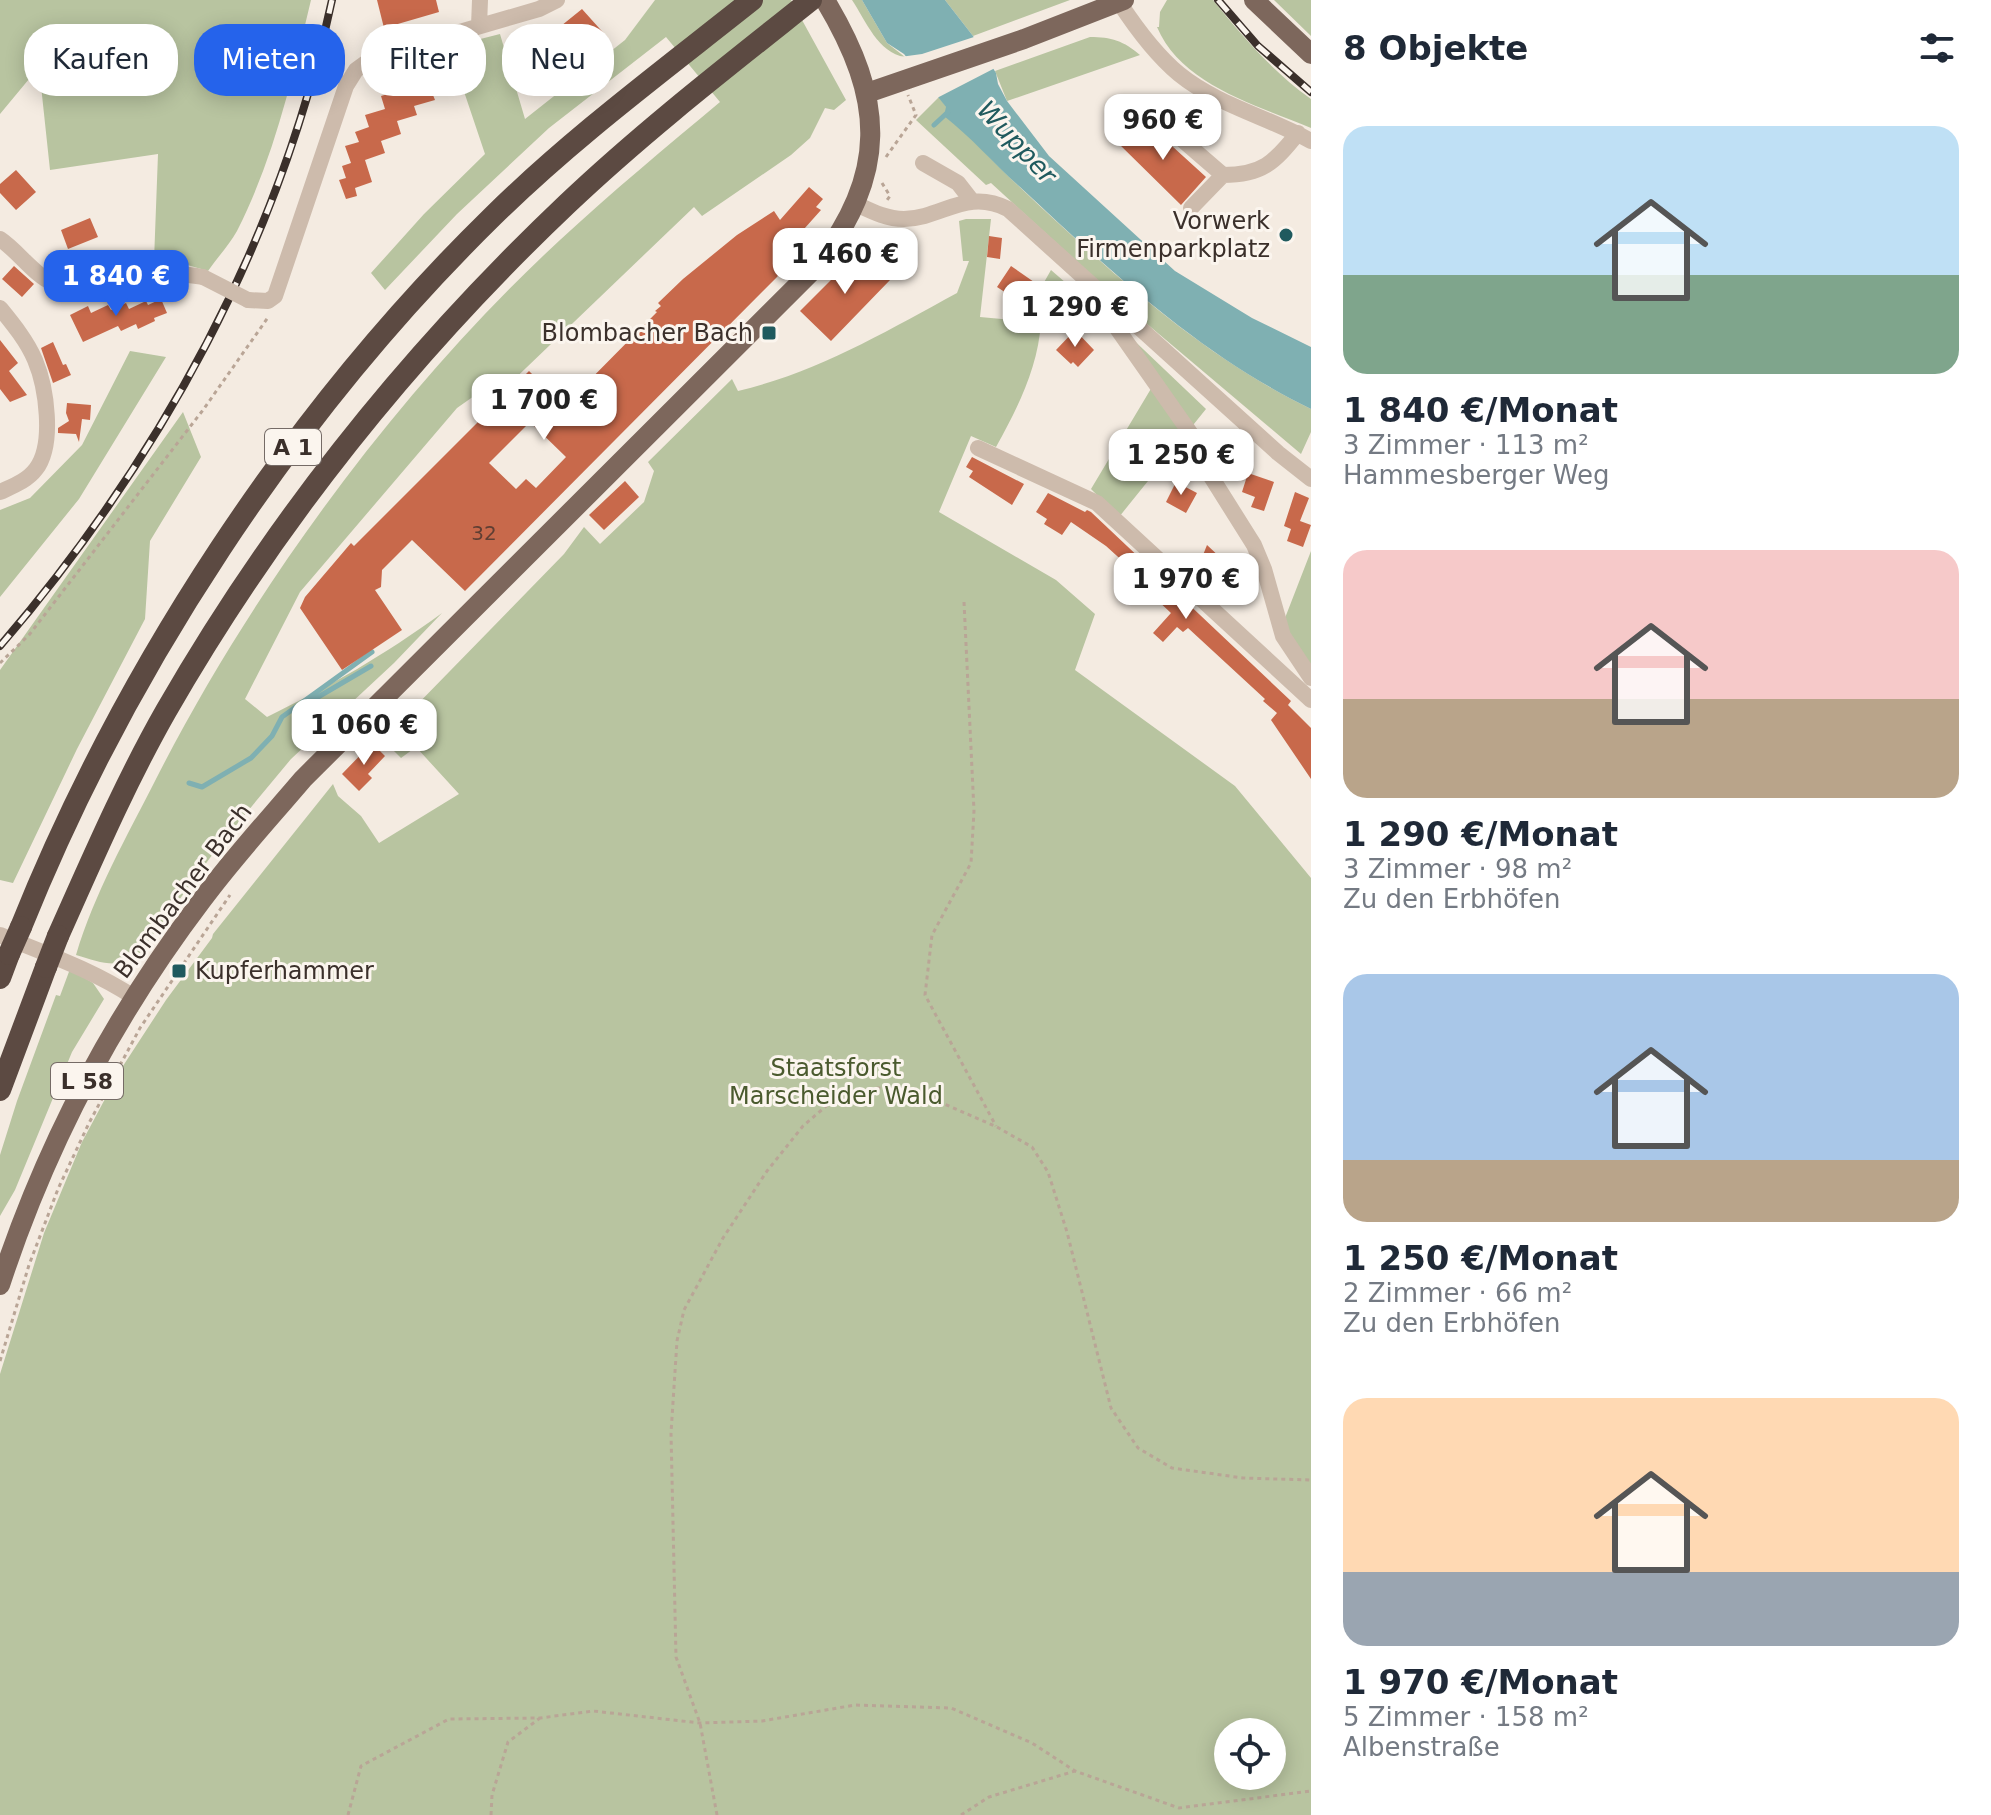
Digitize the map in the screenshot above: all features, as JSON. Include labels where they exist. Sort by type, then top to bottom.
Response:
[{"type":"highway","name":"A 1","points":[[0,978],[10,939],[129,698],[171,626],[293,447],[393,320],[492,217],[584,134],[752,0]]},
{"type":"highway","name":"A 1","points":[[0,1090],[58,936],[118,803],[165,713],[211,636],[325,470],[433,341],[484,286],[589,184],[705,84],[811,0]]},
{"type":"main road","name":"Blombacher Bach","points":[[0,1285],[45,1167],[90,1074],[135,998],[201,901],[303,779],[815,268],[841,234],[856,204],[870,134],[867,93],[856,58],[825,0]]},
{"type":"main road","points":[[1254,0],[1311,54]]},
{"type":"main road","points":[[867,93],[988,52],[1122,1]]},
{"type":"street","points":[[479,24],[480,0]]},
{"type":"street","points":[[486,24],[539,9],[557,0]]},
{"type":"street","points":[[1122,1],[1154,49],[1179,74],[1211,95],[1304,137],[1267,166],[1246,175],[1223,175],[1157,118]]},
{"type":"street","points":[[0,239],[15,248],[34,269],[52,282],[76,284],[171,274],[203,277],[248,300],[268,301],[275,296],[346,86],[361,66]]},
{"type":"street","points":[[923,163],[958,183],[972,201]]},
{"type":"street","points":[[1191,208],[1223,175]]},
{"type":"street","points":[[856,204],[879,215],[912,218],[972,201],[990,202],[1008,209],[1278,453],[1311,479]]},
{"type":"street","points":[[1102,295],[1109,317],[1198,444],[1205,467],[1254,545],[1283,636],[1311,678]]},
{"type":"street","points":[[0,308],[35,358],[46,395],[47,424],[39,465],[26,479],[0,492]]},
{"type":"street","points":[[978,448],[1097,503],[1311,700]]},
{"type":"street","points":[[10,939],[74,965],[135,998]]},
{"type":"path","points":[[885,160],[916,115],[909,80]]},
{"type":"path","points":[[857,245],[871,236],[890,196],[882,186],[880,175]]},
{"type":"path","points":[[0,663],[29,635],[240,360],[269,316],[268,301]]},
{"type":"path","points":[[964,602],[974,811],[971,863],[932,935],[925,995],[997,1127]]},
{"type":"path","points":[[0,1361],[29,1265],[58,1189],[89,1123],[140,1028],[230,895]]},
{"type":"path","points":[[717,1815],[700,1723],[676,1657],[671,1433],[677,1341],[684,1310],[723,1238],[767,1171],[803,1126],[832,1101],[878,1088],[919,1093],[997,1127],[1032,1147],[1048,1172],[1067,1232],[1111,1408],[1138,1448],[1172,1468],[1243,1478],[1311,1480]]},
{"type":"path","points":[[348,1815],[361,1766],[449,1719],[540,1718],[593,1711],[700,1723],[762,1721],[855,1705],[951,1708],[1032,1743],[1075,1771],[1179,1808],[1311,1791]]},
{"type":"path","points":[[491,1815],[492,1795],[508,1742],[540,1718]]},
{"type":"path","points":[[961,1815],[989,1797],[1075,1771]]},
{"type":"green space","points":[[0,0],[311,0],[305,24],[194,24],[194,96],[287,96],[250,203],[237,231],[208,271],[177,262],[154,261],[158,154],[50,170],[42,96],[178,96],[178,24],[24,24],[24,85],[0,114]]},
{"type":"green space","points":[[655,0],[791,0],[846,100],[834,110],[825,108],[810,138],[791,155],[702,216],[694,207],[503,390],[494,382],[457,408],[300,592],[245,699],[267,717],[357,669],[442,613],[394,663],[291,759],[218,847],[140,953],[117,963],[76,955],[112,866],[195,706],[285,562],[335,492],[388,424],[501,297],[580,222],[720,102],[666,37],[614,77],[614,49],[625,40]]},
{"type":"green space","points":[[852,0],[862,0],[887,43],[905,57],[880,43]]},
{"type":"green space","points":[[945,0],[1070,0],[973,36]]},
{"type":"green space","points":[[1167,0],[1213,0],[1259,53],[1311,99],[1311,128],[1224,91],[1184,64],[1168,47],[1157,27]]},
{"type":"green space","points":[[1274,0],[1311,0],[1311,36]]},
{"type":"green space","points":[[500,34],[502,96],[518,96],[525,119],[554,96],[590,96],[549,128],[457,214],[385,290],[371,273],[424,214],[485,154],[465,96],[486,96],[486,38]]},
{"type":"green space","points":[[1090,37],[1117,41],[1140,55],[1007,101],[995,71]]},
{"type":"green space","points":[[939,97],[965,131],[1010,177],[1146,300],[1242,370],[1311,409],[1311,432],[1301,454],[1121,302],[991,183],[986,185],[916,120]]},
{"type":"green space","name":"Staatsforst Marscheider Wald","points":[[991,219],[980,317],[1022,321],[1051,270],[1081,296],[1041,322],[1031,371],[996,447],[971,436],[939,512],[1056,580],[1095,614],[1075,670],[1235,786],[1311,878],[1311,1815],[0,1815],[0,1374],[44,1233],[82,1142],[121,1069],[213,934],[333,784],[338,796],[361,816],[379,843],[459,794],[416,747],[401,758],[379,736],[408,714],[564,554],[584,527],[600,544],[644,502],[654,471],[648,462],[732,379],[738,391],[796,373],[850,350],[957,293],[969,261],[963,261],[959,221]]},
{"type":"green space","points":[[1122,329],[1206,409],[1119,517],[1091,489],[1158,377]]},
{"type":"green space","points":[[130,351],[166,357],[79,499],[0,597],[0,510],[30,498],[82,445]]},
{"type":"green space","points":[[183,412],[201,457],[150,541],[145,619],[77,749],[13,883],[0,880],[0,670]]},
{"type":"green space","points":[[1311,551],[1311,666],[1288,634],[1285,618]]},
{"type":"green space","points":[[70,969],[93,983],[104,999],[72,1052],[15,1190],[0,1216],[0,1155],[56,995],[60,996]]},
{"type":"water","name":"Wupper","points":[[862,0],[945,0],[996,73],[1007,101],[1049,156],[1175,271],[1252,318],[1311,347],[1311,409],[1231,363],[1194,337],[1087,249],[944,116],[946,107],[904,54],[887,43]]},
{"type":"pier","points":[[977,36],[997,67],[935,99],[900,57],[922,54]]},
{"type":"building","points":[[377,0],[436,0],[439,12],[398,24],[383,24]]},
{"type":"building","points":[[582,9],[595,24],[563,24]]},
{"type":"building","points":[[381,96],[433,96],[435,100],[414,106],[417,115],[397,121],[401,134],[381,141],[385,153],[365,160],[372,182],[355,188],[357,196],[346,199],[339,180],[346,178],[342,166],[351,163],[345,146],[359,142],[355,132],[369,127],[365,115],[385,109]]},
{"type":"building","points":[[1145,118],[1206,177],[1181,205],[1119,144]]},
{"type":"building","points":[[16,170],[36,192],[16,210],[0,193],[0,184]]},
{"type":"building","points":[[809,187],[823,199],[816,207],[821,210],[796,238],[804,245],[777,277],[465,591],[412,540],[382,570],[381,587],[375,590],[402,630],[342,670],[300,608],[305,597],[351,543],[354,546],[529,371],[564,406],[657,312],[661,306],[658,303],[683,279],[737,235],[774,211],[780,220]],"holes":[[[530,422],[566,457],[536,488],[526,479],[516,489],[489,463]]]},
{"type":"building","points":[[90,218],[98,237],[68,249],[61,230]]},
{"type":"building","points":[[989,236],[1002,238],[1000,259],[987,257]]},
{"type":"building","points":[[860,251],[890,280],[831,341],[800,311]]},
{"type":"building","points":[[14,266],[34,284],[22,297],[2,279]]},
{"type":"building","points":[[1011,266],[1034,282],[1020,302],[997,287]]},
{"type":"building","points":[[161,299],[167,313],[154,318],[155,321],[138,329],[136,324],[121,331],[118,326],[83,342],[70,315],[88,306],[91,313],[108,305],[111,310],[126,303],[129,309],[146,301],[148,305]]},
{"type":"building","points":[[1075,330],[1094,350],[1078,367],[1056,350]]},
{"type":"building","points":[[0,340],[18,363],[9,371],[27,395],[10,402],[0,389]]},
{"type":"building","points":[[53,342],[71,375],[53,383],[41,348]]},
{"type":"building","points":[[67,403],[91,405],[90,420],[82,419],[79,442],[76,434],[58,433],[58,428],[69,421]]},
{"type":"building","points":[[972,457],[1024,484],[1012,505],[969,477],[973,471],[966,467]]},
{"type":"building","points":[[1248,473],[1274,482],[1264,511],[1251,507],[1255,497],[1242,492]]},
{"type":"building","points":[[625,481],[639,497],[604,530],[589,515]]},
{"type":"building","points":[[1176,482],[1197,493],[1186,513],[1166,502]]},
{"type":"building","points":[[1295,492],[1309,498],[1300,521],[1311,525],[1303,547],[1287,541],[1291,529],[1284,526]]},
{"type":"building","points":[[1048,493],[1085,512],[1091,512],[1291,701],[1288,705],[1311,728],[1311,779],[1271,720],[1277,713],[1263,701],[1265,699],[1188,628],[1183,632],[1177,627],[1163,642],[1153,633],[1171,613],[1141,585],[1137,589],[1120,573],[1127,565],[1071,522],[1062,535],[1044,524],[1047,519],[1036,512]]},
{"type":"building","points":[[1207,545],[1254,589],[1239,605],[1220,586],[1197,570]]},
{"type":"building","points":[[372,743],[385,756],[368,774],[372,778],[359,791],[342,774]]},
{"type":"waterway","points":[[934,125],[948,112]]},
{"type":"waterway","points":[[189,783],[202,787],[251,758],[272,736],[282,717],[372,652]]},
{"type":"waterway","points":[[301,707],[371,666]]},
{"type":"railway","points":[[0,646],[58,575],[112,500],[162,423],[206,344],[246,261],[281,176],[309,89],[332,0]]},
{"type":"railway","points":[[1218,0],[1258,46],[1311,92]]},
{"type":"place","name":"Vorwerk Firmenparkplatz","points":[[1286,235]]},
{"type":"place","name":"Blombacher Bach","points":[[769,333]]},
{"type":"place","name":"Kupferhammer","points":[[179,971]]}]
